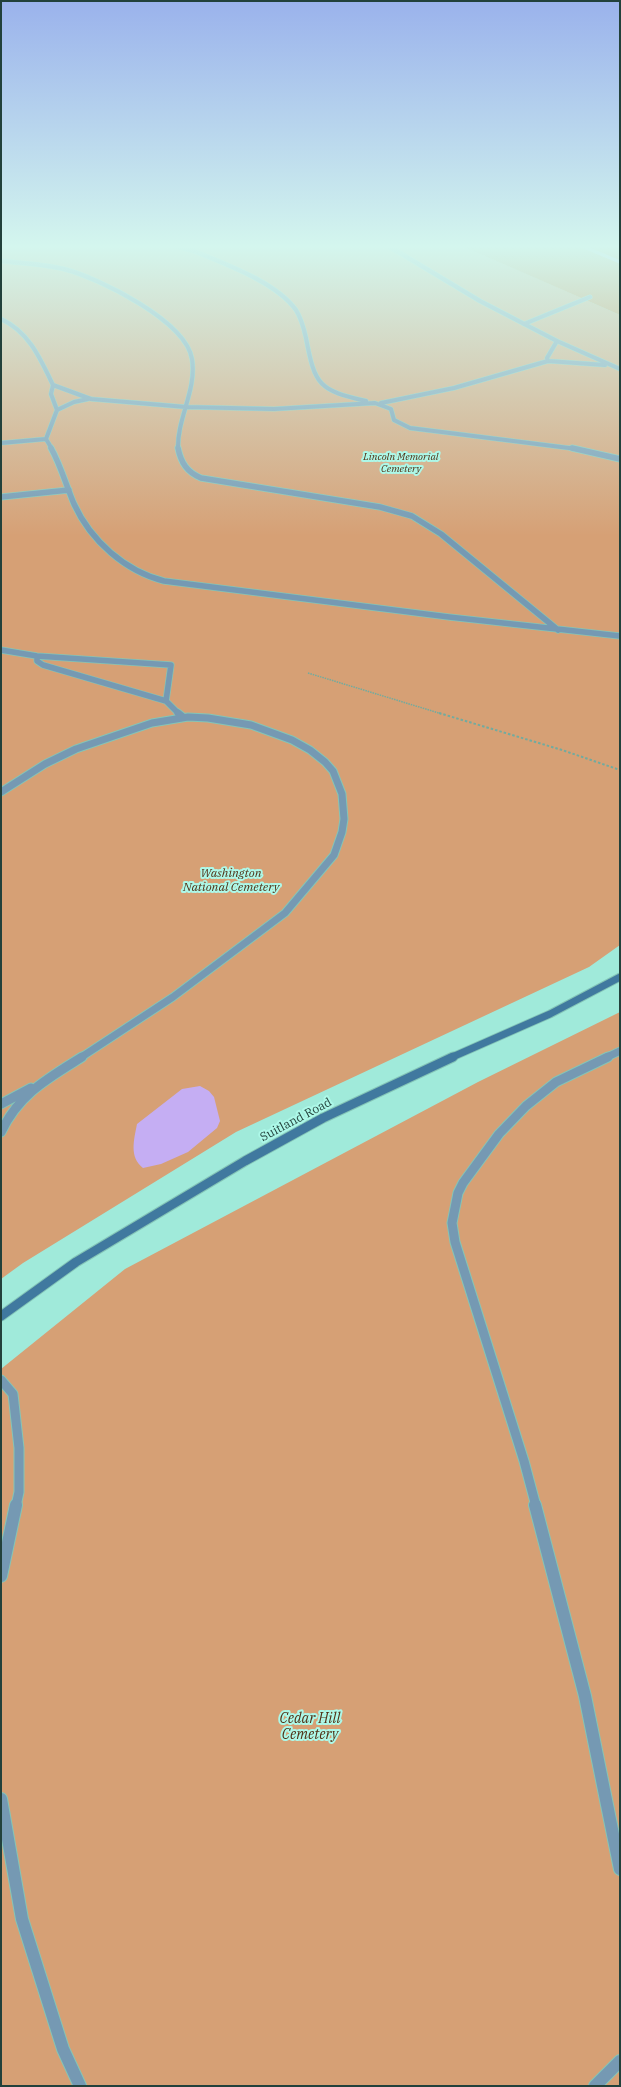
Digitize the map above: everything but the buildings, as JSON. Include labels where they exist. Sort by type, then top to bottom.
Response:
[{"type":"main road","name":"Suitland Road","points":[[1,1316],[76,1262],[245,1161],[323,1118],[459,1054],[550,1014],[620,977]]},
{"type":"lane","points":[[30,341],[53,385],[51,394],[57,410],[46,438],[75,506],[98,539],[115,557],[130,569],[153,579],[558,630],[620,636]]},
{"type":"lane","points":[[183,341],[193,360],[192,382],[177,442],[181,461],[190,472],[204,478],[302,494],[410,515],[442,535],[496,577],[558,630]]},
{"type":"lane","points":[[306,341],[310,365],[316,380],[336,393],[386,406],[391,409],[394,420],[410,428],[581,449],[620,459]]},
{"type":"lane","points":[[548,361],[547,358],[557,341]]},
{"type":"lane","points":[[558,341],[620,369]]},
{"type":"lane","points":[[57,410],[74,402],[91,399],[186,407],[274,408],[393,402],[454,388],[548,361],[614,366]]},
{"type":"lane","points":[[53,385],[91,399]]},
{"type":"lane","points":[[1,443],[46,438]]},
{"type":"lane","points":[[1,497],[69,490]]},
{"type":"lane","points":[[1,650],[37,656],[171,665],[166,701]]},
{"type":"lane","points":[[37,656],[38,662],[43,664],[166,701],[183,717]]},
{"type":"lane","points":[[1,792],[59,756],[136,728],[167,719],[202,716],[268,731],[311,751],[326,762],[336,776],[341,789],[343,822],[340,843],[334,855],[285,913],[173,997],[117,1035],[37,1085],[1,1104]]},
{"type":"lane","points":[[620,1051],[556,1082],[526,1106],[499,1134],[463,1183],[458,1193],[452,1223],[455,1242],[526,1469],[585,1696],[620,1869]]},
{"type":"lane","points":[[1,1132],[9,1116],[37,1085]]},
{"type":"lane","points":[[1,1380],[13,1394],[19,1448],[19,1492],[1,1576]]},
{"type":"lane","points":[[1,1799],[22,1919],[63,2049],[80,2086]]},
{"type":"lane","points":[[595,2086],[620,2061]]},
{"type":"path","points":[[308,673],[562,750],[620,770]]},
{"type":"green space","points":[[1,341],[620,341],[620,945],[589,967],[236,1132],[23,1263],[1,1279]]},
{"type":"green space","name":"Cedar Hill Cemetery","points":[[620,1012],[620,2086],[1,2086],[1,1369],[125,1269],[478,1082]]},
{"type":"shaded area","points":[[200,1086],[209,1091],[214,1097],[220,1121],[217,1128],[188,1152],[161,1164],[143,1168],[136,1159],[134,1153],[137,1124],[182,1089]]},
{"type":"park label","name":"Lincoln Memorial Cemetery","points":[[401,462]]},
{"type":"park label","name":"Washington National Cemetery","points":[[231,881]]}]
